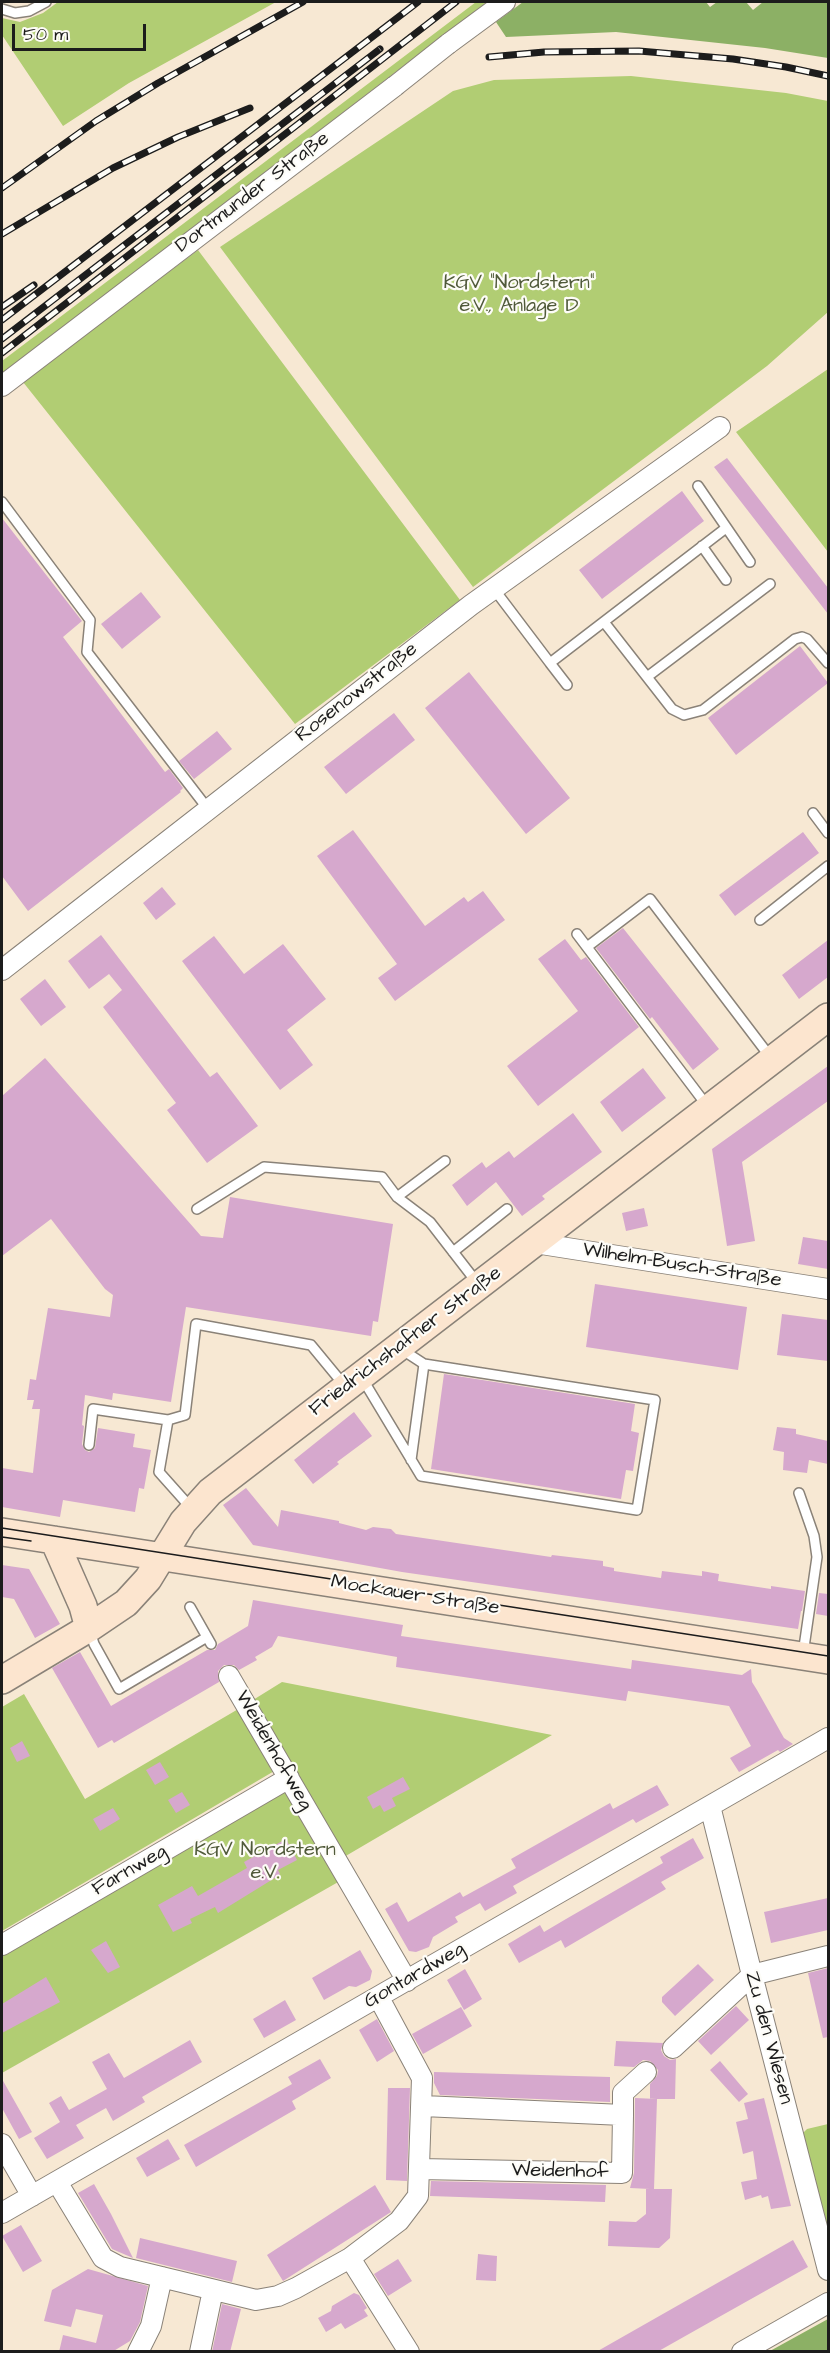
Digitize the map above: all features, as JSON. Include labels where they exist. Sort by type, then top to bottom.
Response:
[{"type":"main road","name":"Friedrichshafner Straße","points":[[2,1680],[126,1603],[142,1586],[183,1522],[210,1492],[355,1383],[828,1017]]},
{"type":"main road","name":"Mockauer Straße","points":[[2,1532],[816,1658]]},
{"type":"main road","points":[[54,1540],[83,1606],[89,1628]]},
{"type":"street","name":"Dortmunder Straße","points":[[2,386],[505,2]]},
{"type":"street","name":"Rosenowstraße","points":[[2,970],[494,589],[720,427]]},
{"type":"street","name":"Wilhelm-Busch-Straße","points":[[535,1244],[828,1289]]},
{"type":"street","name":"Weidenhofweg","points":[[229,1676],[407,1981]]},
{"type":"street","name":"Gontardweg","points":[[2,2213],[828,1738]]},
{"type":"street","name":"Farnweg","points":[[2,1945],[289,1778]]},
{"type":"street","name":"Zu den Wiesen","points":[[710,1806],[828,2270]]},
{"type":"street","points":[[673,2048],[752,1975],[828,1956]]},
{"type":"street","points":[[57,2182],[103,2258],[120,2267],[256,2300],[266,2299],[296,2288],[350,2258],[399,2221],[418,2196],[423,2106],[422,2078],[379,1998]]},
{"type":"street","points":[[423,2106],[623,2115],[623,2093],[646,2072]]},
{"type":"street","name":"Weidenhof","points":[[420,2169],[622,2173],[623,2115]]},
{"type":"street","points":[[2,2144],[32,2196]]},
{"type":"street","points":[[350,2258],[409,2352]]},
{"type":"street","points":[[138,2352],[151,2326],[162,2277]]},
{"type":"street","points":[[200,2352],[213,2290]]},
{"type":"street","points":[[742,2352],[828,2303]]},
{"type":"lane","points":[[2,9],[15,13],[28,11],[46,2]]},
{"type":"lane","points":[[698,486],[750,562]]},
{"type":"lane","points":[[2,502],[90,620],[87,652],[208,809]]},
{"type":"lane","points":[[550,663],[726,528]]},
{"type":"lane","points":[[702,546],[726,580]]},
{"type":"lane","points":[[647,677],[770,584]]},
{"type":"lane","points":[[494,589],[567,685]]},
{"type":"lane","points":[[604,622],[672,709],[679,713],[690,715],[703,710],[795,639],[802,637],[807,639],[828,663]]},
{"type":"lane","points":[[813,813],[828,833]]},
{"type":"lane","points":[[760,920],[828,866]]},
{"type":"lane","points":[[587,947],[650,899],[772,1060]]},
{"type":"lane","points":[[577,934],[709,1109]]},
{"type":"lane","points":[[397,1197],[444,1161]]},
{"type":"lane","points":[[197,1209],[264,1167],[382,1177],[397,1197],[430,1222],[480,1286]]},
{"type":"lane","points":[[453,1252],[507,1209]]},
{"type":"lane","points":[[89,1445],[93,1409],[168,1420],[185,1415],[196,1324],[311,1345],[355,1383],[421,1476],[637,1510],[656,1400],[424,1364],[399,1348]]},
{"type":"lane","points":[[411,1460],[424,1364]]},
{"type":"lane","points":[[168,1420],[159,1472],[193,1510]]},
{"type":"lane","points":[[800,1493],[814,1536],[817,1557],[816,1658]]},
{"type":"lane","points":[[89,1628],[94,1644],[119,1689],[209,1641],[190,1607]]},
{"type":"green space","points":[[58,2],[276,2],[129,83],[63,126],[2,35],[2,18],[20,22],[43,13]]},
{"type":"green space","points":[[476,2],[487,2],[2,374],[2,361]]},
{"type":"green space","points":[[523,2],[706,2],[710,7],[717,2],[746,2],[753,10],[763,2],[828,2],[828,58],[765,48],[616,32],[506,37],[496,22]]},
{"type":"green space","name":"KGV \"Nordstern\" e.V., Anlage D","points":[[631,76],[786,93],[828,101],[828,312],[767,366],[473,587],[220,247],[453,91],[494,80]]},
{"type":"green space","points":[[198,250],[460,600],[295,724],[23,382]]},
{"type":"green space","points":[[828,369],[828,552],[736,432]]},
{"type":"green space","name":"KGV Nordstern e.V.","points":[[282,1682],[552,1735],[344,1857],[253,1700]]},
{"type":"green space","name":"KGV Nordstern e.V.","points":[[24,1694],[85,1799],[240,1708],[276,1770],[2,1931],[2,1707]]},
{"type":"green space","name":"KGV Nordstern e.V.","points":[[287,1789],[340,1881],[2,2073],[2,1956]]},
{"type":"green space","points":[[828,2124],[828,2231],[803,2133],[807,2129]]},
{"type":"green space","points":[[828,2319],[828,2351],[770,2351]]},
{"type":"building","points":[[727,458],[828,588],[828,614],[714,467]]},
{"type":"building","points":[[682,491],[704,521],[602,599],[579,570]]},
{"type":"building","points":[[2,518],[82,621],[63,637],[165,772],[169,769],[183,788],[181,792],[28,911],[2,876]]},
{"type":"building","points":[[141,592],[161,617],[122,649],[101,624]]},
{"type":"building","points":[[800,646],[828,683],[736,755],[708,718]]},
{"type":"building","points":[[469,672],[570,798],[526,834],[425,708]]},
{"type":"building","points":[[394,713],[415,740],[346,794],[324,767]]},
{"type":"building","points":[[217,731],[232,749],[194,779],[179,761]]},
{"type":"building","points":[[353,830],[425,926],[464,897],[468,902],[483,891],[505,920],[395,1001],[378,978],[397,964],[317,856]]},
{"type":"building","points":[[803,832],[819,853],[735,916],[719,895]]},
{"type":"building","points":[[162,887],[176,904],[156,920],[143,903]]},
{"type":"building","points":[[623,928],[719,1049],[693,1070],[652,1017],[650,1019],[596,948]]},
{"type":"building","points":[[101,935],[210,1077],[217,1072],[258,1126],[207,1163],[167,1110],[176,1103],[103,1007],[122,990],[109,974],[89,989],[68,961]]},
{"type":"building","points":[[214,936],[244,974],[283,944],[326,999],[287,1030],[313,1065],[280,1090],[182,961]]},
{"type":"building","points":[[565,939],[581,960],[586,957],[639,1027],[538,1106],[507,1066],[578,1011],[538,959]]},
{"type":"building","points":[[828,940],[828,977],[799,999],[782,975]]},
{"type":"building","points":[[45,979],[66,1007],[41,1026],[20,999]]},
{"type":"building","points":[[45,1058],[201,1236],[223,1238],[230,1197],[393,1224],[378,1322],[373,1321],[371,1336],[186,1307],[171,1402],[113,1393],[112,1400],[85,1395],[82,1444],[85,1450],[89,1452],[95,1448],[98,1428],[135,1434],[133,1447],[151,1450],[144,1489],[139,1488],[135,1512],[63,1500],[60,1517],[2,1507],[2,1468],[33,1473],[40,1409],[32,1409],[34,1400],[27,1400],[30,1379],[36,1380],[48,1308],[110,1317],[113,1295],[105,1289],[51,1219],[2,1256],[2,1096]]},
{"type":"building","points":[[828,1066],[828,1101],[742,1162],[755,1241],[727,1246],[712,1149]]},
{"type":"building","points":[[643,1068],[666,1098],[622,1132],[600,1102]]},
{"type":"building","points":[[573,1113],[602,1152],[542,1196],[545,1199],[522,1216],[496,1182],[467,1206],[452,1185],[482,1162],[486,1168],[509,1151],[514,1158]]},
{"type":"building","points":[[644,1208],[648,1226],[626,1231],[622,1213]]},
{"type":"building","points":[[803,1237],[828,1241],[828,1269],[798,1264]]},
{"type":"building","points":[[595,1284],[747,1307],[738,1370],[586,1347]]},
{"type":"building","points":[[782,1314],[828,1320],[828,1361],[777,1355]]},
{"type":"building","points":[[444,1374],[635,1404],[631,1431],[639,1433],[633,1471],[626,1470],[621,1499],[431,1469]]},
{"type":"building","points":[[354,1412],[372,1436],[337,1462],[339,1464],[313,1484],[294,1460]]},
{"type":"building","points":[[777,1427],[796,1429],[796,1434],[828,1441],[828,1464],[809,1460],[807,1473],[783,1470],[784,1452],[773,1450]]},
{"type":"building","points":[[246,1488],[278,1527],[281,1510],[339,1521],[339,1523],[366,1530],[373,1527],[391,1529],[396,1534],[551,1557],[552,1555],[603,1561],[603,1566],[614,1568],[614,1571],[661,1578],[662,1571],[702,1576],[702,1571],[719,1574],[718,1581],[771,1589],[771,1586],[805,1591],[798,1629],[402,1572],[253,1545],[223,1505]]},
{"type":"building","points":[[2,1565],[29,1569],[60,1624],[35,1638],[14,1599],[2,1597]]},
{"type":"building","points":[[819,1593],[828,1594],[828,1616],[816,1614]]},
{"type":"building","points":[[253,1600],[403,1625],[401,1636],[631,1669],[632,1660],[742,1675],[751,1669],[752,1682],[784,1738],[793,1744],[739,1772],[730,1758],[751,1746],[729,1706],[628,1691],[626,1701],[396,1667],[397,1657],[278,1636],[272,1647],[255,1657],[257,1660],[239,1670],[234,1665],[224,1665],[218,1671],[219,1682],[114,1743],[112,1740],[98,1748],[52,1668],[80,1652],[111,1706],[207,1650],[215,1650],[218,1644],[248,1626]]},
{"type":"building","points":[[22,1741],[30,1756],[17,1762],[10,1748]]},
{"type":"building","points":[[160,1762],[169,1777],[155,1785],[146,1770]]},
{"type":"building","points":[[403,1777],[410,1789],[392,1798],[396,1806],[384,1812],[380,1805],[373,1809],[367,1797]]},
{"type":"building","points":[[657,1785],[669,1805],[636,1823],[633,1819],[513,1886],[517,1893],[485,1911],[480,1903],[455,1917],[458,1922],[433,1937],[429,1947],[416,1952],[409,1951],[385,1909],[397,1902],[408,1922],[460,1892],[463,1897],[516,1868],[511,1859],[610,1803],[613,1809]]},
{"type":"building","points":[[182,1792],[190,1805],[176,1813],[168,1800]]},
{"type":"building","points":[[113,1808],[120,1819],[100,1831],[93,1819]]},
{"type":"building","points":[[693,1838],[704,1858],[661,1882],[666,1889],[565,1948],[561,1940],[519,1963],[508,1944],[540,1925],[544,1932],[663,1863],[660,1857]]},
{"type":"building","points":[[286,1839],[297,1860],[278,1870],[280,1874],[278,1876],[218,1913],[215,1907],[190,1919],[192,1923],[173,1932],[158,1905],[192,1886],[198,1896],[247,1868],[244,1862]]},
{"type":"building","points":[[828,1898],[828,1930],[771,1943],[764,1912]]},
{"type":"building","points":[[106,1941],[120,1967],[108,1973],[91,1950]]},
{"type":"building","points":[[360,1950],[372,1971],[370,1980],[356,1987],[349,1986],[324,2000],[312,1978]]},
{"type":"building","points":[[698,1964],[714,1980],[675,2016],[662,2002],[662,1997]]},
{"type":"building","points":[[828,1968],[828,2037],[823,2038],[808,1973]]},
{"type":"building","points":[[465,1969],[482,1999],[464,2010],[447,1980]]},
{"type":"building","points":[[46,1977],[60,2002],[2,2033],[2,2004]]},
{"type":"building","points":[[285,2000],[296,2020],[264,2038],[253,2019]]},
{"type":"building","points":[[736,2006],[749,2020],[711,2055],[698,2041]]},
{"type":"building","points":[[461,2007],[472,2026],[423,2054],[412,2034]]},
{"type":"building","points":[[377,2019],[394,2051],[377,2062],[359,2030]]},
{"type":"building","points":[[190,2040],[202,2062],[142,2097],[145,2102],[113,2121],[106,2108],[76,2125],[84,2138],[47,2159],[34,2138],[60,2122],[49,2103],[61,2096],[69,2110],[107,2089],[92,2062],[109,2053],[124,2078]]},
{"type":"building","points":[[616,2041],[663,2043],[661,2050],[664,2056],[670,2060],[676,2059],[675,2099],[650,2099],[650,2084],[657,2076],[658,2070],[650,2061],[643,2060],[634,2067],[614,2066]]},
{"type":"building","points":[[320,2059],[331,2078],[292,2101],[296,2109],[196,2167],[184,2145],[292,2084],[288,2077]]},
{"type":"building","points":[[720,2061],[748,2094],[739,2102],[710,2070]]},
{"type":"building","points":[[434,2072],[610,2077],[610,2102],[440,2095],[434,2083]]},
{"type":"building","points":[[2,2079],[32,2132],[19,2139],[2,2108]]},
{"type":"building","points":[[388,2088],[410,2088],[407,2181],[386,2180]]},
{"type":"building","points":[[635,2098],[657,2099],[654,2189],[672,2189],[670,2238],[659,2248],[608,2246],[609,2221],[636,2222],[646,2214],[646,2189],[650,2189],[630,2188],[634,2173]]},
{"type":"building","points":[[764,2098],[791,2206],[771,2209],[768,2196],[762,2198],[761,2195],[745,2200],[741,2182],[757,2179],[753,2151],[743,2154],[736,2122],[748,2119],[744,2103]]},
{"type":"building","points":[[168,2139],[180,2159],[147,2177],[136,2158]]},
{"type":"building","points":[[431,2181],[606,2185],[605,2202],[430,2196]]},
{"type":"building","points":[[94,2184],[133,2258],[112,2249],[78,2193]]},
{"type":"building","points":[[375,2185],[391,2212],[283,2281],[267,2255]]},
{"type":"building","points":[[21,2225],[42,2261],[23,2272],[2,2236]]},
{"type":"building","points":[[140,2238],[237,2261],[232,2282],[136,2258]]},
{"type":"building","points":[[793,2240],[808,2267],[657,2352],[596,2352]]},
{"type":"building","points":[[478,2254],[497,2256],[496,2281],[476,2280]]},
{"type":"building","points":[[398,2259],[412,2281],[388,2296],[374,2274]]},
{"type":"building","points":[[88,2269],[148,2286],[140,2322],[130,2341],[112,2352],[59,2352],[63,2335],[96,2343],[103,2315],[76,2309],[71,2327],[44,2321],[52,2290]]},
{"type":"building","points":[[354,2293],[359,2295],[367,2308],[364,2310],[368,2316],[345,2329],[341,2323],[326,2332],[318,2318],[331,2311],[332,2306]]},
{"type":"building","points":[[222,2304],[241,2309],[230,2352],[212,2352]]},
{"type":"tram line","points":[[2,1528],[828,1656]]},
{"type":"tram line","points":[[2,1537],[31,1541]]},
{"type":"railway","points":[[2,188],[96,121],[158,83],[303,2]]},
{"type":"railway","points":[[2,320],[418,2]]},
{"type":"railway","points":[[2,353],[456,2]]},
{"type":"railway","points":[[2,339],[380,49]]},
{"type":"railway","points":[[489,57],[544,52],[639,51],[733,59],[828,76]]},
{"type":"railway","points":[[2,234],[113,168],[178,137],[250,108]]},
{"type":"railway","points":[[2,307],[34,285]]}]
